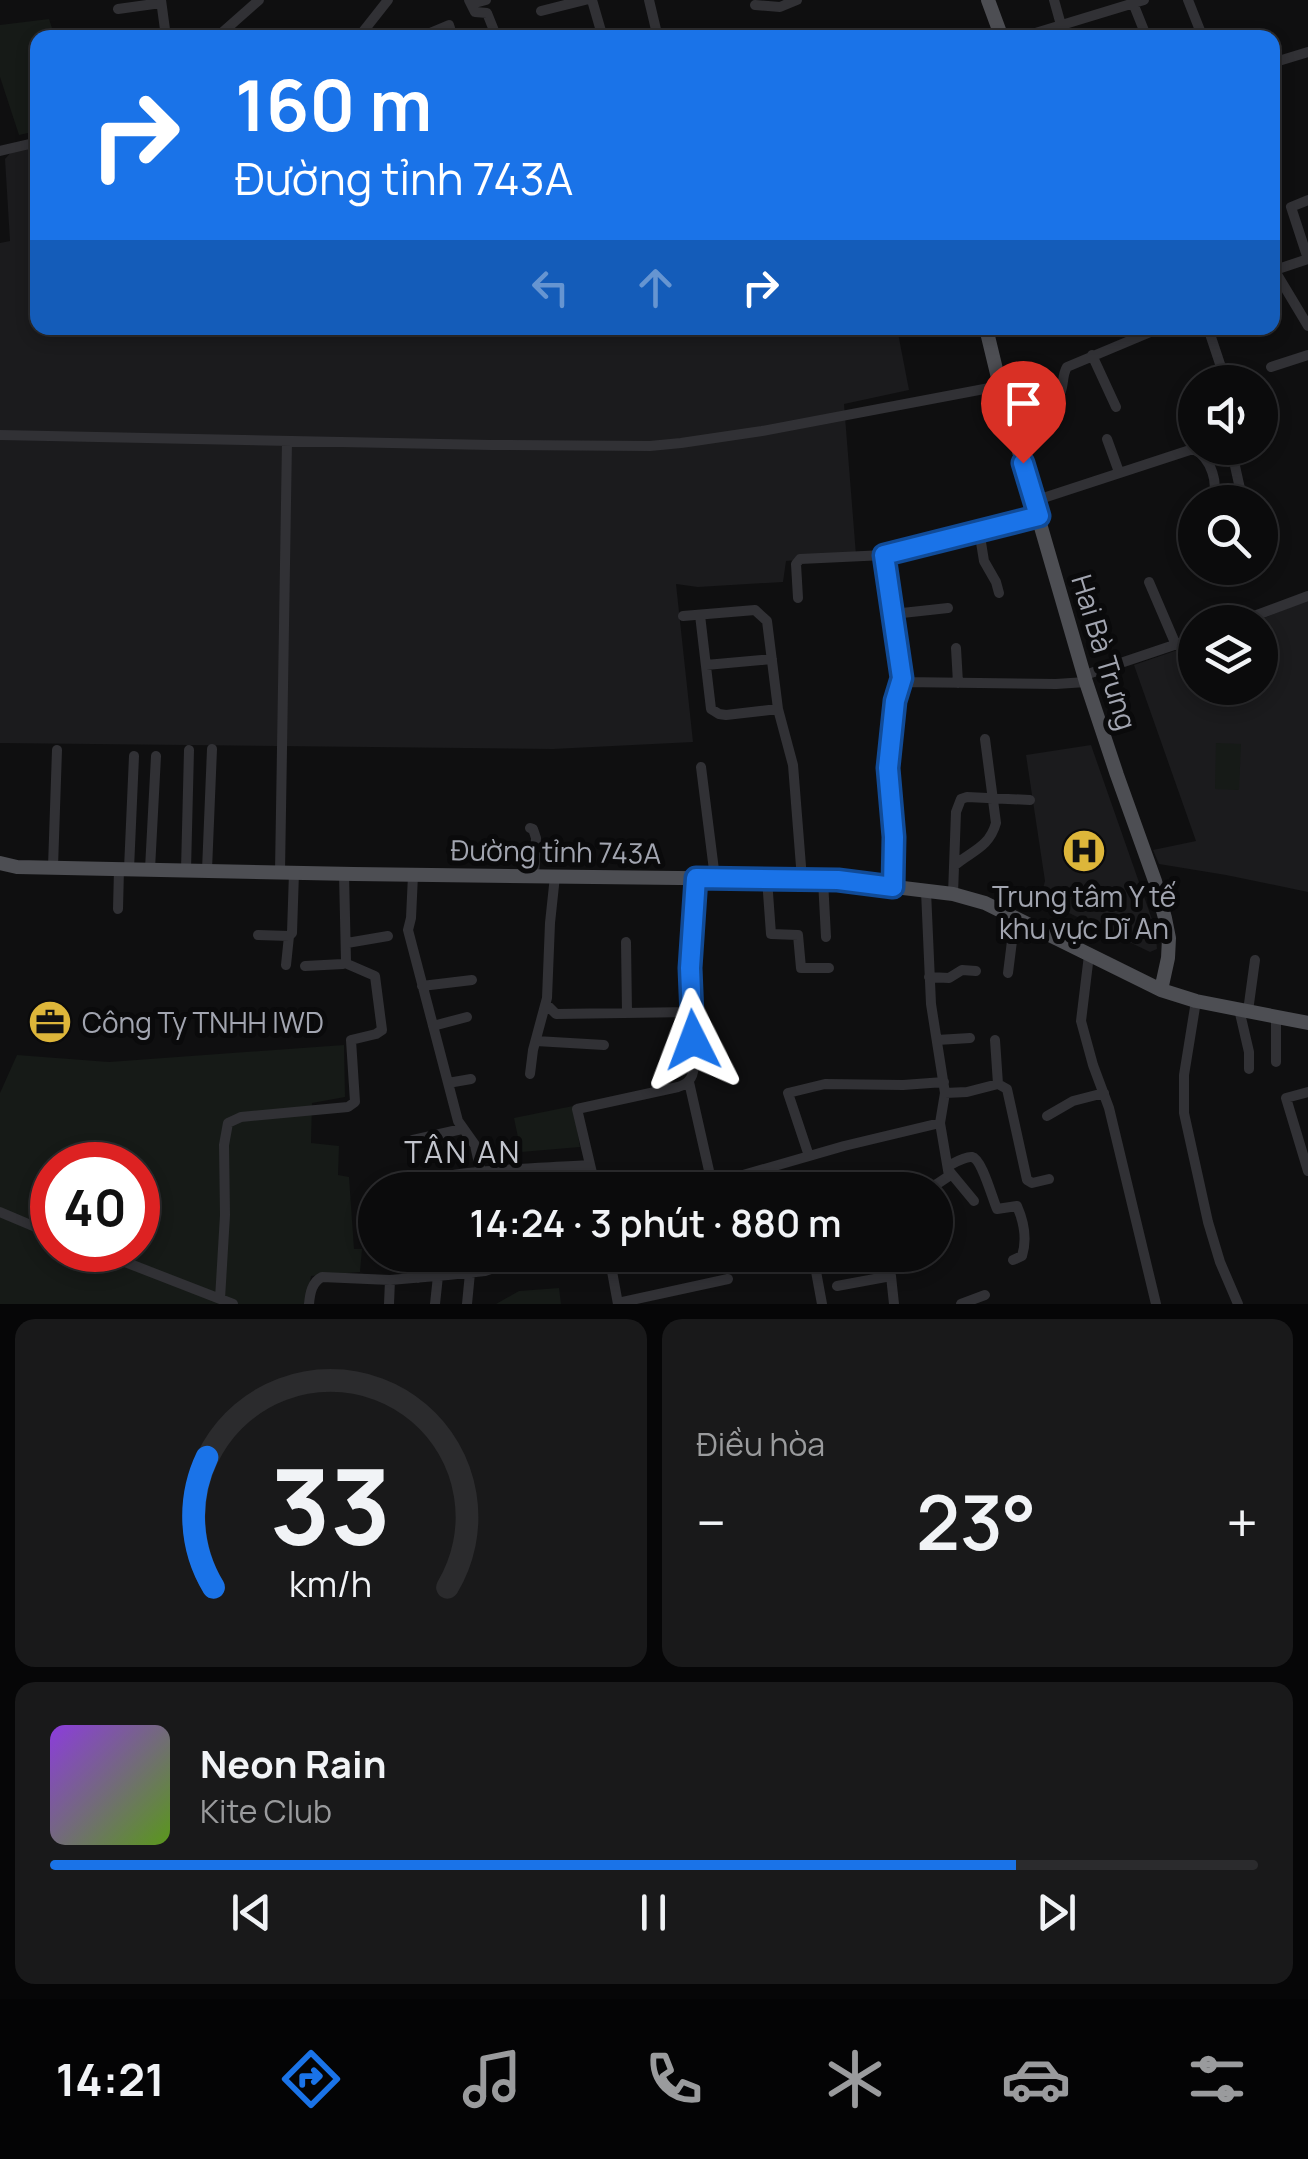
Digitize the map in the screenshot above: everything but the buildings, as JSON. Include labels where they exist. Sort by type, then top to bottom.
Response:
[{"type":"main road","points":[[988,0],[999,30]]},
{"type":"main road","name":"Hai Bà Trưng","points":[[988,335],[1086,678],[1165,918],[1168,958],[1161,990]]},
{"type":"main road","name":"Đường tỉnh 743A","points":[[0,863],[344,874],[802,879],[926,890],[984,903],[1161,990],[1308,1023]]},
{"type":"main road","name":"Đường tỉnh 743A","points":[[0,873],[16,866]]},
{"type":"street","points":[[223,30],[259,0]]},
{"type":"street","points":[[364,30],[388,0]]},
{"type":"street","points":[[486,0],[470,2],[475,12],[487,13],[494,30]]},
{"type":"street","points":[[541,10],[588,0],[601,30]]},
{"type":"street","points":[[649,0],[656,30]]},
{"type":"street","points":[[755,5],[780,7],[797,0]]},
{"type":"street","points":[[1054,0],[1060,25]]},
{"type":"street","points":[[1188,0],[1201,30]]},
{"type":"street","points":[[118,9],[161,1],[163,30]]},
{"type":"street","points":[[1044,30],[1139,2],[1145,30]]},
{"type":"street","points":[[1280,61],[1308,52]]},
{"type":"street","points":[[1,149],[30,144]]},
{"type":"street","points":[[1280,269],[1308,258],[1291,207],[1308,200]]},
{"type":"street","points":[[1280,281],[1308,326]]},
{"type":"street","points":[[1012,425],[1054,402],[1063,386],[1066,367],[1142,335]]},
{"type":"street","points":[[1210,335],[1218,365]]},
{"type":"street","points":[[1092,355],[1116,408]]},
{"type":"street","points":[[1277,365],[1308,355]]},
{"type":"street","points":[[0,435],[666,445],[1000,386]]},
{"type":"street","points":[[1108,439],[1119,472]]},
{"type":"street","points":[[286,965],[288,936],[292,933],[287,872],[287,442]]},
{"type":"street","points":[[798,598],[796,564],[800,559],[884,555],[980,530],[1119,472],[1194,449],[1204,455],[1215,485]]},
{"type":"street","points":[[980,530],[984,561],[999,593]]},
{"type":"street","points":[[884,555],[902,682],[895,701],[888,768],[894,837],[893,887]]},
{"type":"street","points":[[902,682],[1056,684],[1086,678],[1176,645],[1149,582]]},
{"type":"street","points":[[1278,607],[1308,596]]},
{"type":"street","points":[[893,614],[948,608]]},
{"type":"street","points":[[683,616],[748,610],[760,612],[767,621],[778,709],[793,765],[802,879]]},
{"type":"street","points":[[700,614],[714,712],[726,715],[778,709]]},
{"type":"street","points":[[956,648],[958,683]]},
{"type":"street","points":[[706,665],[772,659]]},
{"type":"street","points":[[954,866],[974,854],[992,834],[996,823],[985,739]]},
{"type":"street","points":[[207,870],[212,749]]},
{"type":"street","points":[[52,867],[56,750]]},
{"type":"street","points":[[186,870],[188,750]]},
{"type":"street","points":[[118,910],[134,756]]},
{"type":"street","points":[[150,869],[156,756]]},
{"type":"street","points":[[700,767],[715,878]]},
{"type":"street","points":[[953,894],[959,801],[964,797],[1030,800]]},
{"type":"street","points":[[530,828],[536,838],[534,876]]},
{"type":"street","points":[[344,874],[346,963]]},
{"type":"street","points":[[412,874],[412,918],[408,930],[458,1120],[475,1145],[481,1172]]},
{"type":"street","points":[[530,1074],[546,1004],[555,876]]},
{"type":"street","points":[[696,878],[690,968],[694,1069],[688,1082],[712,1184],[940,1123]]},
{"type":"street","points":[[767,879],[771,934],[798,935],[800,968],[829,968]]},
{"type":"street","points":[[822,880],[826,937]]},
{"type":"street","points":[[926,890],[929,977],[944,1088],[940,1123],[948,1172]]},
{"type":"street","points":[[1008,974],[1014,917]]},
{"type":"street","points":[[258,934],[288,936]]},
{"type":"street","points":[[347,943],[388,936]]},
{"type":"street","points":[[626,942],[627,1013]]},
{"type":"street","points":[[1089,955],[1081,1022],[1104,1093],[1156,1304]]},
{"type":"street","points":[[1249,1069],[1243,1010],[1255,960]]},
{"type":"street","points":[[220,1299],[228,1123],[241,1117],[348,1107],[355,1102],[351,1040],[382,1030],[375,976],[346,963],[305,966]]},
{"type":"street","points":[[929,977],[949,978],[962,970],[976,971]]},
{"type":"street","points":[[422,986],[472,980]]},
{"type":"street","points":[[1196,1000],[1184,1075],[1184,1114],[1208,1222],[1238,1304]]},
{"type":"street","points":[[546,1004],[556,1014],[692,1012]]},
{"type":"street","points":[[1276,1016],[1276,1062]]},
{"type":"street","points":[[433,1026],[467,1017]]},
{"type":"street","points":[[957,1038],[959,1052]]},
{"type":"street","points":[[937,1040],[970,1038]]},
{"type":"street","points":[[995,1040],[998,1084]]},
{"type":"street","points":[[536,1041],[604,1045]]},
{"type":"street","points":[[448,1082],[471,1078]]},
{"type":"street","points":[[591,1172],[577,1109],[688,1082]]},
{"type":"street","points":[[808,1156],[788,1093],[825,1084],[903,1085],[967,1092],[998,1084],[1010,1094],[1027,1180],[1036,1183],[1049,1179]]},
{"type":"street","points":[[1308,1092],[1286,1098],[1303,1135],[1308,1171]]},
{"type":"street","points":[[1047,1116],[1072,1101],[1104,1093]]},
{"type":"street","points":[[413,1140],[462,1129]]},
{"type":"street","points":[[949,1169],[972,1157],[976,1159],[997,1209],[1016,1206],[1023,1221],[1024,1251],[1013,1260]]},
{"type":"street","points":[[494,1172],[589,1165]]},
{"type":"street","points":[[949,1169],[974,1201]]},
{"type":"street","points":[[0,1212],[30,1225]]},
{"type":"street","points":[[151,1272],[233,1304]]},
{"type":"street","points":[[417,1272],[418,1278]]},
{"type":"street","points":[[436,1304],[443,1272]]},
{"type":"street","points":[[309,1304],[314,1283],[322,1278],[390,1280],[470,1272],[467,1304]]},
{"type":"street","points":[[612,1272],[618,1303],[728,1279]]},
{"type":"street","points":[[816,1272],[822,1304]]},
{"type":"street","points":[[890,1272],[894,1304]]},
{"type":"street","points":[[837,1286],[891,1276]]},
{"type":"street","points":[[389,1304],[390,1280]]},
{"type":"street","points":[[961,1304],[986,1295]]},
{"type":"shaded area","points":[[49,19],[53,30],[30,30],[30,133],[19,135],[0,77],[0,25]]},
{"type":"shaded area","points":[[30,147],[30,335],[898,335],[909,390],[844,404],[856,555],[786,561],[783,582],[698,587],[676,584],[693,742],[553,749],[0,743],[0,243],[10,241],[5,159],[13,150]]},
{"type":"shaded area","points":[[1308,600],[1308,892],[1159,864],[1153,850],[1196,841],[1134,665],[1178,650],[1178,705],[1278,705],[1278,612]]},
{"type":"shaded area","points":[[1216,743],[1241,744],[1239,790],[1215,789]]},
{"type":"shaded area","name":"Trung tâm Y tế khu vực Dĩ An","points":[[1091,745],[1155,928],[1157,949],[1150,952],[1040,899],[1045,881],[1026,755]]},
{"type":"shaded area","points":[[344,1045],[345,1097],[312,1103],[311,1143],[339,1146],[338,1175],[349,1177],[354,1249],[358,1249],[360,1272],[311,1276],[306,1304],[0,1304],[0,1093],[17,1055],[109,1062]]},
{"type":"shaded area","points":[[573,1106],[580,1147],[521,1152],[514,1118]]},
{"type":"shaded area","points":[[559,1288],[561,1304],[496,1304],[519,1291]]},
{"type":"place","name":"Trung tâm Y tế khu vực Dĩ An","points":[[1084,851]]},
{"type":"place","name":"Công Ty TNHH IWD","points":[[50,1022]]},
{"type":"district","name":"TÂN AN","points":[[463,1151]]},
{"type":"route","points":[[693,1040],[690,968],[696,878],[838,880],[893,887],[894,837],[888,768],[895,701],[902,678],[884,555],[1039,516],[1023,463]]}]
